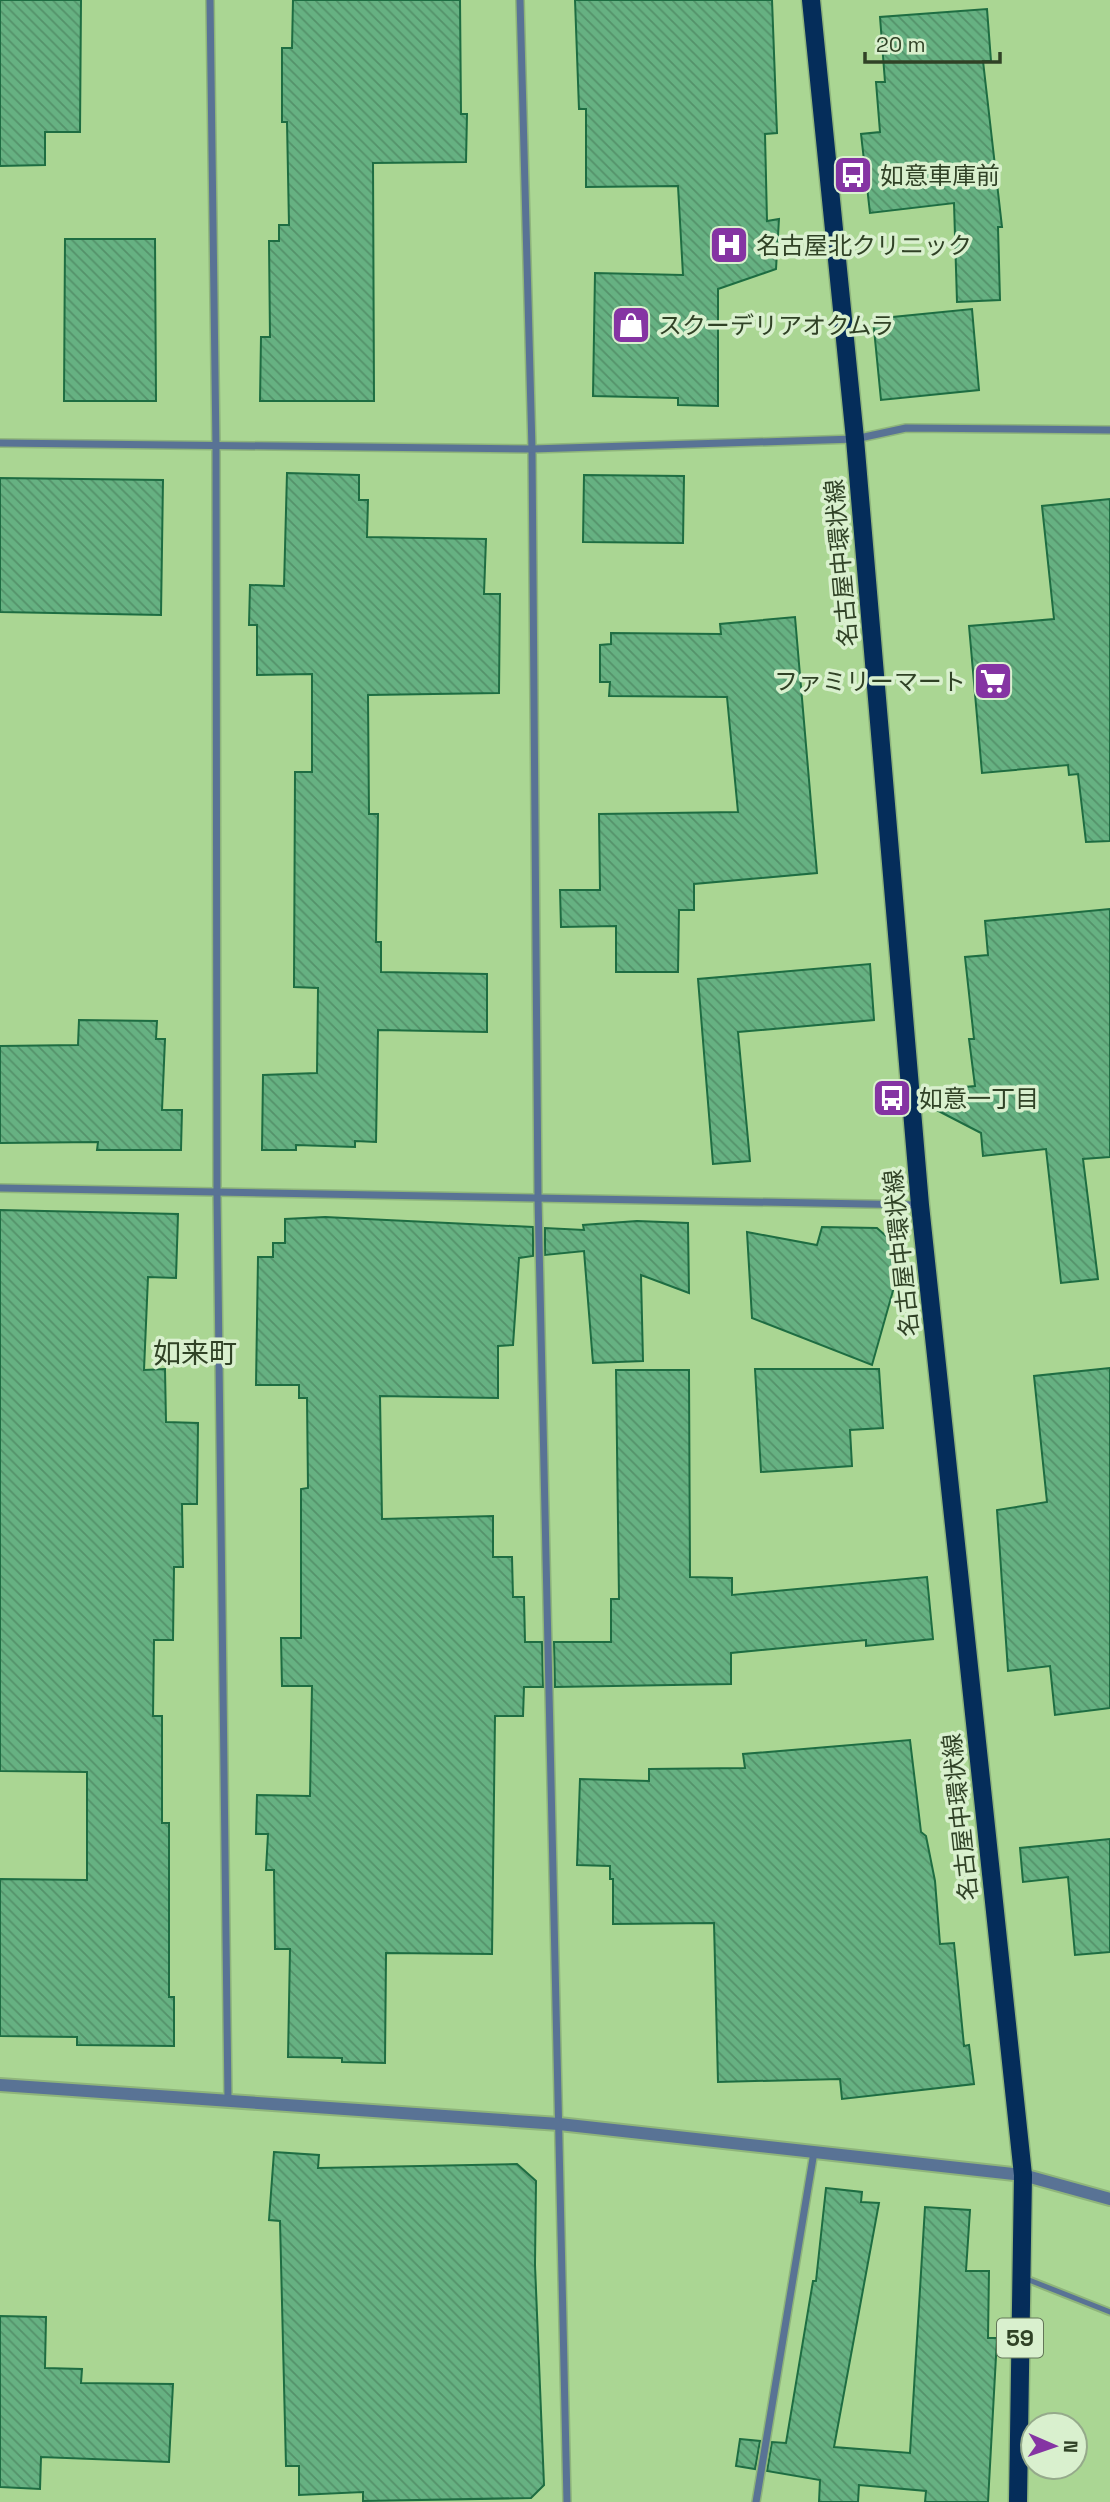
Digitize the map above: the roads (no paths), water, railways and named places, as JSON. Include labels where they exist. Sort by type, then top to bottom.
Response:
[{"type":"main road","name":"名古屋中環状線","points":[[811,0],[855,439],[920,1205],[1023,2175],[1017,2502]]},
{"type":"street","points":[[210,0],[216,447],[217,1194],[228,2100]]},
{"type":"street","points":[[520,0],[532,449],[538,1197],[567,2502]]},
{"type":"street","points":[[0,443],[532,449],[855,439],[906,428],[1110,430]]},
{"type":"street","points":[[0,1188],[920,1205]]},
{"type":"street","points":[[0,2085],[559,2124],[1023,2175],[1110,2199]]},
{"type":"street","points":[[756,2502],[814,2152]]},
{"type":"lane","points":[[1021,2277],[1110,2312]]},
{"type":"place","name":"如意車庫前","points":[[853,175]]},
{"type":"place","name":"名古屋北クリニック","points":[[729,245]]},
{"type":"place","name":"スクーデリアオクムラ","points":[[631,325]]},
{"type":"place","name":"ファミリーマート","points":[[993,681]]},
{"type":"place","name":"如意一丁目","points":[[892,1098]]},
{"type":"district","name":"如来町","points":[[195,1353]]}]
